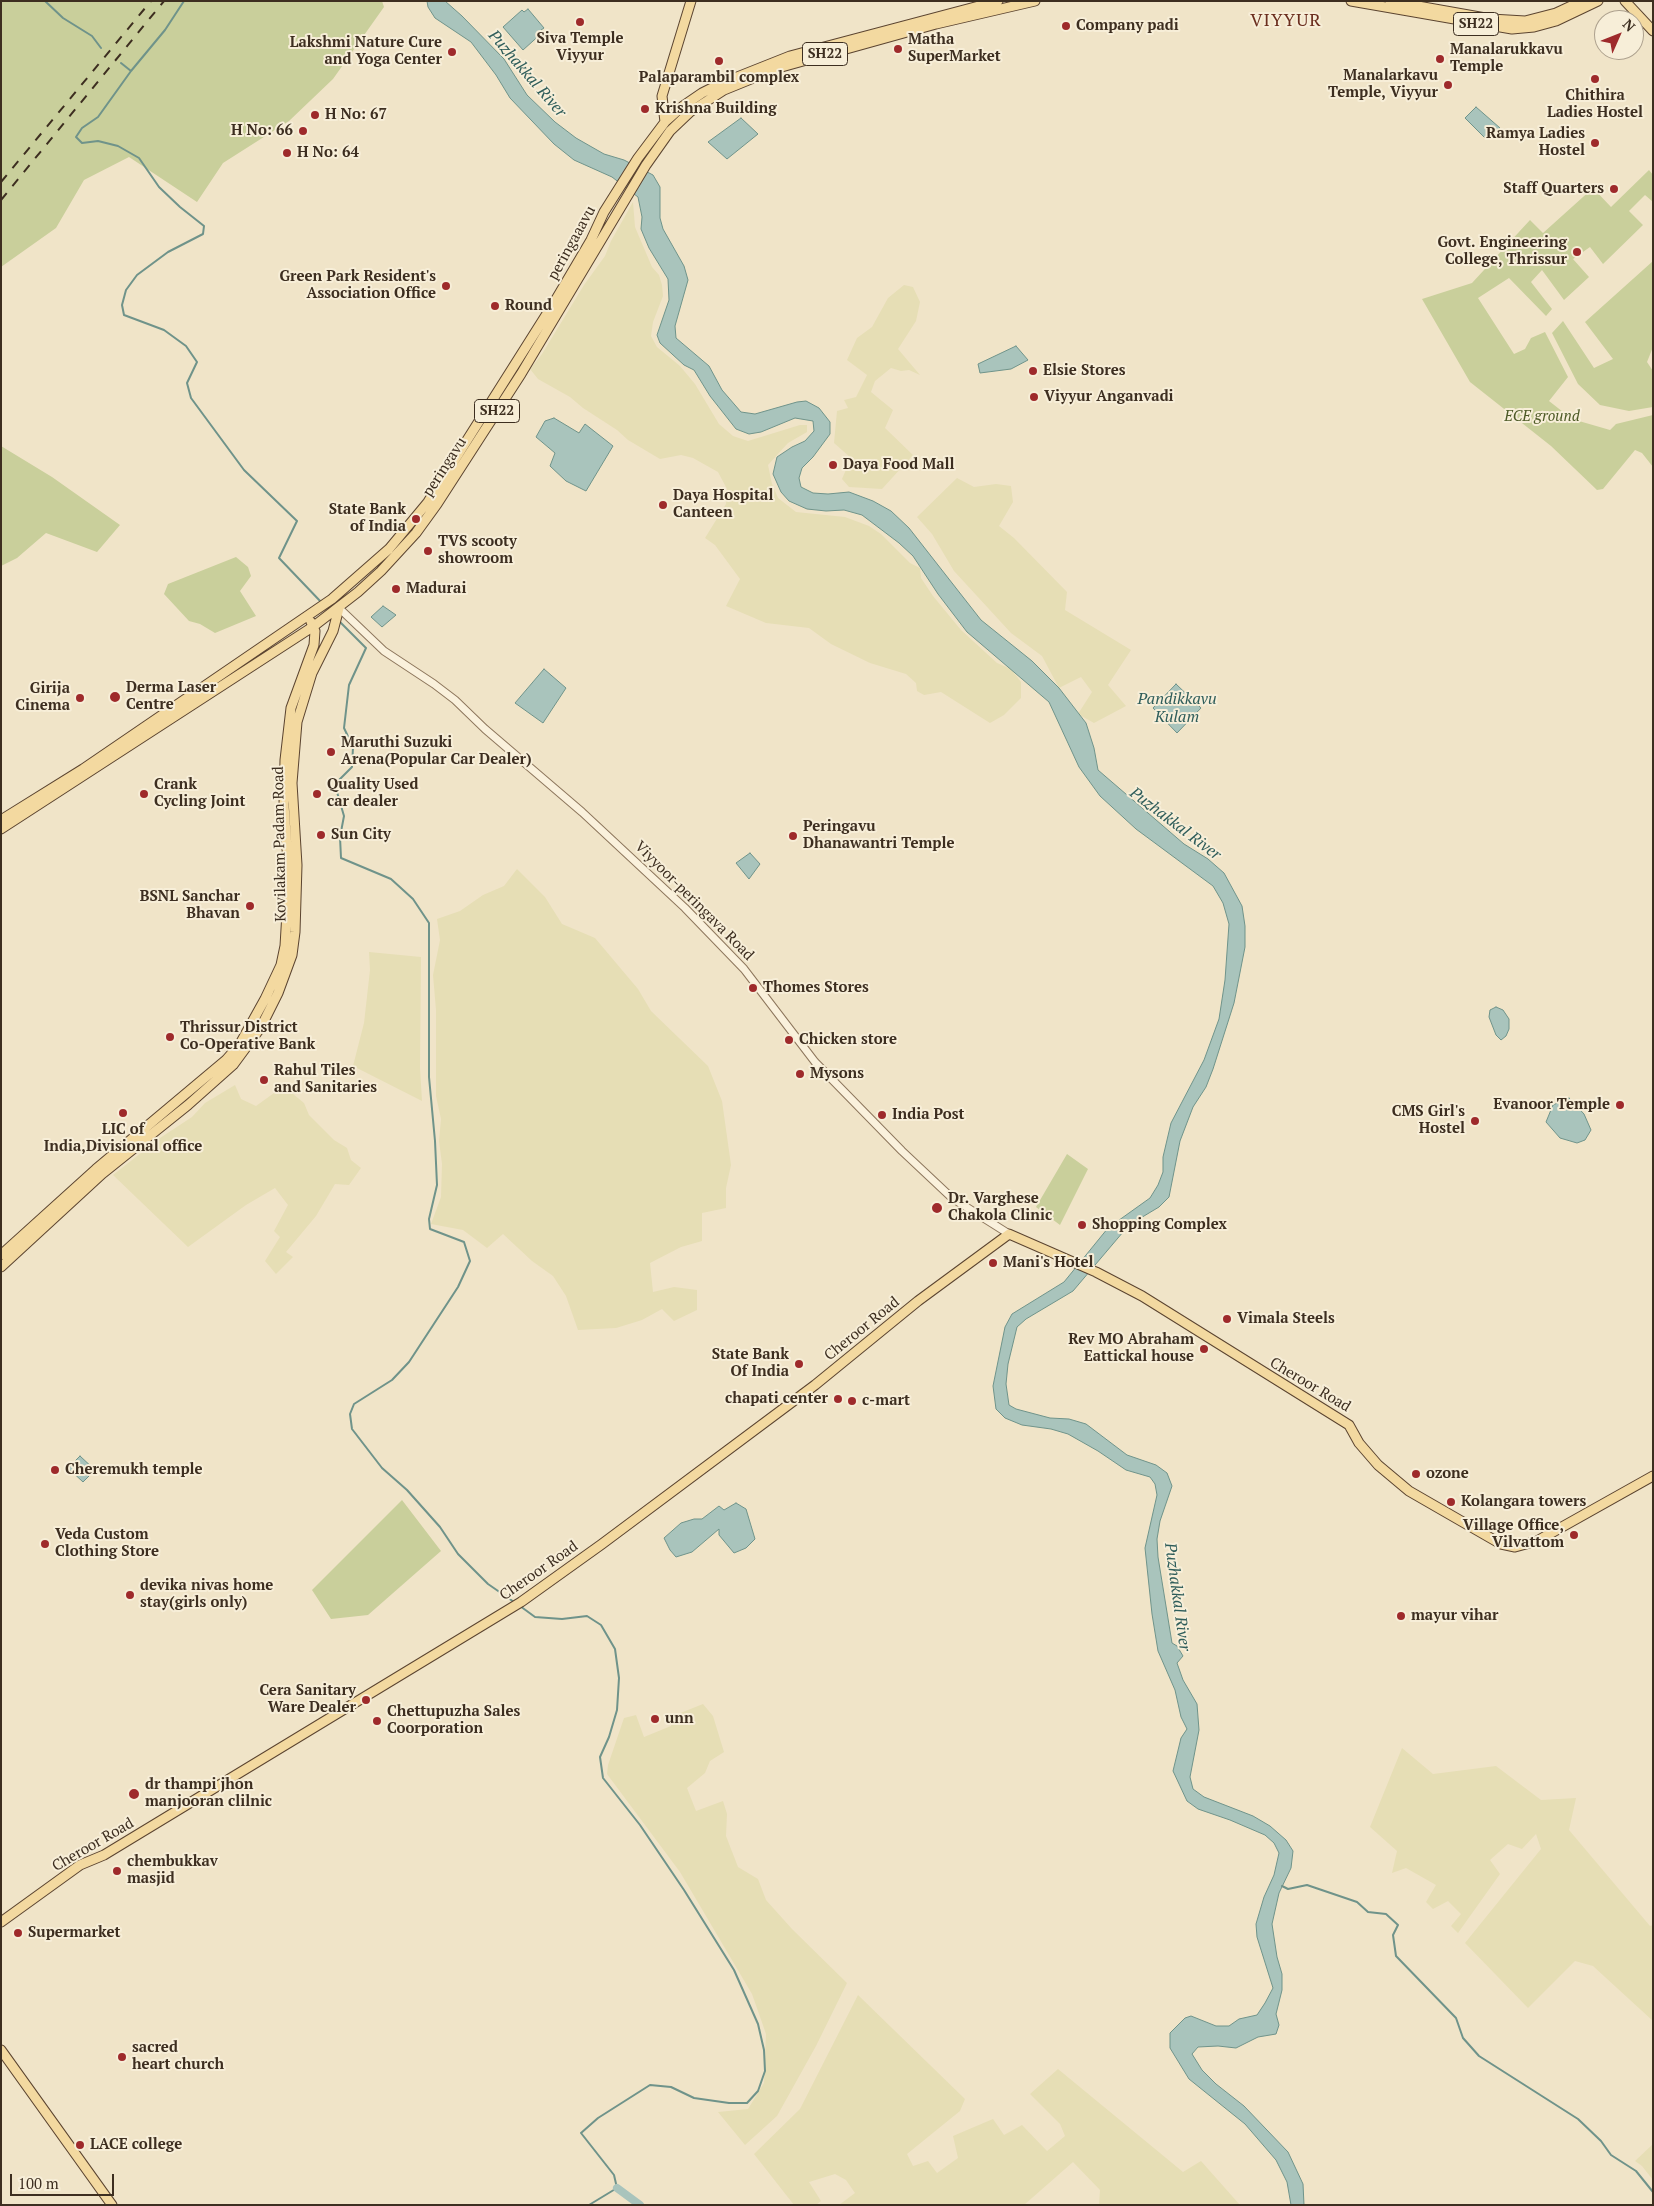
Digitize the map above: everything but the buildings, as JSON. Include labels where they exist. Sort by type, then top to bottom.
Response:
[{"type":"main road","points":[[669,125],[662,96],[691,1]]},
{"type":"main road","name":"SH22","points":[[669,125],[702,93],[754,69],[806,52],[998,1]]},
{"type":"main road","name":"SH22","points":[[669,125],[706,100],[749,79],[778,68],[936,24],[1035,1]]},
{"type":"main road","name":"SH22","points":[[1351,1],[1473,20],[1524,20],[1556,13],[1582,1]]},
{"type":"main road","name":"SH22","points":[[1390,1],[1512,29],[1534,27],[1556,21],[1598,1]]},
{"type":"main road","points":[[1625,1],[1653,31]]},
{"type":"main road","name":"peringaaavu","points":[[331,600],[375,563],[403,535],[428,502],[555,301],[591,240],[604,212],[637,160],[669,125]]},
{"type":"main road","name":"peringavu","points":[[338,609],[381,571],[427,519],[521,374],[669,125]]},
{"type":"main road","points":[[331,600],[338,609]]},
{"type":"main road","name":"SH22","points":[[1,820],[83,769],[331,600]]},
{"type":"main road","name":"Kovilakam Padam Road","points":[[1,1267],[102,1174],[188,1105],[233,1065],[261,1027],[278,993],[292,955],[296,932],[297,865],[292,783],[297,722],[312,673],[333,632],[332,619],[338,609]]},
{"type":"main road","points":[[307,616],[314,626]]},
{"type":"main road","points":[[1,829],[314,626],[332,619]]},
{"type":"main road","name":"Kovilakam Padam Road","points":[[1,1255],[96,1169],[226,1060],[240,1044],[265,1000],[281,965],[285,946],[289,878],[284,804],[284,760],[291,708],[314,645],[314,626]]},
{"type":"main road","name":"Cheroor Road","points":[[1,1922],[80,1865],[104,1855],[526,1598],[815,1385],[918,1301],[1009,1234],[1096,1272],[1142,1296],[1349,1425],[1359,1443],[1378,1465],[1409,1491],[1501,1544],[1515,1547],[1536,1541],[1653,1476]]},
{"type":"main road","points":[[1,2050],[112,2205]]},
{"type":"street","name":"Viyyoor-peringava Road","points":[[338,609],[384,651],[455,700],[485,729],[589,818],[685,908],[744,969],[815,1062],[902,1151],[952,1198],[1009,1234]]},
{"type":"shaded area","points":[[633,202],[635,227],[652,267],[659,275],[662,285],[663,296],[653,322],[651,336],[657,347],[680,366],[695,384],[719,424],[733,436],[748,441],[800,425],[807,425],[807,432],[788,443],[768,465],[772,484],[778,498],[796,512],[845,517],[869,526],[881,534],[910,563],[920,568],[921,578],[961,630],[997,663],[1011,669],[1021,682],[1021,698],[1004,715],[990,723],[941,692],[924,695],[917,691],[916,683],[906,674],[870,663],[831,644],[809,628],[766,623],[726,606],[740,579],[715,545],[705,538],[726,504],[727,489],[718,472],[693,458],[681,455],[660,459],[628,440],[570,397],[538,379],[530,369],[542,354],[584,285],[605,256],[611,241]]},
{"type":"shaded area","points":[[904,285],[913,287],[920,302],[916,321],[898,349],[920,375],[909,370],[901,371],[891,368],[875,381],[871,392],[893,410],[885,428],[913,455],[882,489],[849,487],[842,479],[851,458],[834,443],[837,411],[848,408],[844,400],[856,397],[867,375],[847,360],[857,338],[872,327],[888,298]]},
{"type":"shaded area","points":[[957,478],[974,487],[996,484],[1011,486],[1013,502],[999,526],[1014,538],[1067,592],[1065,610],[1131,650],[1108,685],[1126,706],[1094,723],[1078,714],[1092,692],[1081,677],[1059,688],[1042,656],[1011,633],[954,571],[932,534],[917,517]]},
{"type":"shaded area","points":[[517,869],[545,897],[562,924],[595,938],[638,989],[651,1011],[708,1066],[722,1101],[731,1165],[726,1188],[726,1208],[702,1213],[702,1241],[681,1247],[650,1263],[653,1292],[674,1287],[697,1290],[697,1310],[674,1321],[662,1309],[642,1320],[616,1328],[578,1330],[566,1296],[553,1276],[532,1261],[503,1234],[487,1248],[463,1230],[431,1224],[441,1197],[442,1164],[439,1141],[441,1119],[436,1096],[436,1010],[433,975],[440,940],[437,919],[460,911],[483,895],[504,886]]},
{"type":"shaded area","points":[[369,952],[421,957],[420,1068],[422,1101],[353,1066],[364,1023],[370,970]]},
{"type":"shaded area","points":[[235,1085],[241,1099],[256,1106],[274,1093],[287,1089],[304,1103],[309,1115],[334,1140],[347,1148],[351,1160],[361,1168],[349,1185],[335,1184],[316,1216],[286,1252],[293,1257],[276,1274],[265,1261],[280,1237],[274,1231],[288,1205],[275,1188],[246,1205],[188,1247],[113,1175],[160,1138],[192,1117],[205,1103]]},
{"type":"shaded area","points":[[703,1704],[713,1716],[724,1752],[710,1761],[705,1773],[687,1788],[696,1811],[723,1801],[727,1814],[726,1836],[738,1867],[758,1879],[766,1900],[792,1929],[847,1983],[816,2046],[777,2116],[745,2145],[718,2112],[748,2109],[764,2083],[766,2034],[752,1994],[680,1872],[607,1774],[608,1765],[624,1718],[636,1715],[644,1737],[671,1726],[673,1716]]},
{"type":"shaded area","points":[[1402,1748],[1433,1774],[1496,1766],[1541,1800],[1576,1798],[1569,1830],[1650,1926],[1653,1925],[1653,2021],[1593,1966],[1575,1961],[1528,2008],[1465,1943],[1541,1849],[1536,1834],[1522,1849],[1508,1844],[1490,1860],[1500,1874],[1458,1933],[1451,1926],[1461,1914],[1448,1901],[1433,1909],[1426,1902],[1436,1885],[1406,1868],[1392,1873],[1397,1851],[1370,1827]]},
{"type":"shaded area","points":[[858,1995],[965,2099],[960,2111],[907,2154],[913,2166],[928,2161],[937,2173],[958,2158],[953,2136],[993,2119],[1004,2135],[1022,2125],[1047,2151],[1065,2136],[1060,2124],[1030,2094],[1058,2069],[1183,2172],[1201,2161],[1240,2205],[1099,2205],[1100,2190],[1073,2162],[1024,2205],[839,2205],[855,2193],[846,2180],[835,2174],[809,2182],[821,2201],[816,2205],[794,2205],[754,2154],[800,2109]]},
{"type":"shaded area","points":[[1653,2144],[1653,2180],[1642,2166],[1635,2161]]},
{"type":"green space","points":[[1,1],[382,1],[384,7],[333,79],[289,121],[223,163],[197,202],[129,157],[84,180],[56,228],[1,267]]},
{"type":"green space","name":"ECE ground","points":[[1649,170],[1653,175],[1653,202],[1645,195],[1629,211],[1643,225],[1603,264],[1590,247],[1573,259],[1589,277],[1564,300],[1542,270],[1531,282],[1552,309],[1546,316],[1509,278],[1478,298],[1514,354],[1525,349],[1531,338],[1545,332],[1568,377],[1549,401],[1572,419],[1610,430],[1616,424],[1653,415],[1653,467],[1642,453],[1635,450],[1603,489],[1597,490],[1551,446],[1470,382],[1422,299],[1472,283],[1530,220],[1543,233],[1593,188],[1611,207]]},
{"type":"green space","points":[[1653,261],[1653,347],[1647,362],[1653,371],[1653,407],[1629,411],[1600,405],[1578,384],[1552,333],[1563,321],[1594,368],[1613,359],[1585,322]]},
{"type":"green space","points":[[1,446],[52,477],[120,525],[97,552],[46,533],[17,558],[1,566]]},
{"type":"green space","points":[[236,557],[248,567],[251,576],[240,591],[256,616],[215,633],[200,624],[189,621],[164,594],[168,584]]},
{"type":"green space","points":[[1067,1154],[1088,1169],[1060,1225],[1036,1207]]},
{"type":"green space","points":[[402,1500],[441,1551],[368,1615],[331,1619],[312,1590]]},
{"type":"water","points":[[427,1],[445,1],[462,16],[504,59],[527,95],[555,122],[576,138],[604,154],[624,160],[653,175],[660,187],[660,218],[663,229],[684,266],[688,280],[675,326],[676,338],[709,366],[722,390],[741,412],[755,414],[806,401],[819,408],[830,422],[830,434],[802,468],[799,478],[801,487],[813,493],[849,492],[873,501],[891,511],[909,528],[981,620],[1032,661],[1059,688],[1086,723],[1094,748],[1098,770],[1184,844],[1208,859],[1224,873],[1242,906],[1245,926],[1245,947],[1234,1003],[1206,1087],[1193,1107],[1180,1141],[1169,1197],[1159,1207],[1129,1225],[1073,1291],[1026,1319],[1017,1327],[1008,1364],[1006,1384],[1009,1405],[1016,1409],[1050,1418],[1069,1419],[1086,1424],[1127,1455],[1156,1465],[1167,1473],[1172,1486],[1160,1521],[1157,1539],[1158,1557],[1172,1643],[1177,1646],[1183,1656],[1177,1663],[1183,1680],[1197,1704],[1199,1730],[1190,1777],[1193,1789],[1204,1797],[1253,1816],[1270,1826],[1286,1840],[1293,1851],[1291,1868],[1279,1893],[1272,1924],[1277,1957],[1282,1974],[1282,1990],[1276,2014],[1279,2025],[1276,2034],[1258,2037],[1236,2048],[1218,2046],[1198,2047],[1192,2054],[1202,2070],[1216,2084],[1244,2106],[1288,2152],[1303,2184],[1304,2205],[1291,2205],[1287,2182],[1276,2160],[1245,2124],[1189,2079],[1170,2048],[1170,2033],[1185,2018],[1191,2016],[1216,2026],[1229,2026],[1239,2019],[1257,2015],[1265,2003],[1273,1988],[1257,1937],[1256,1924],[1264,1897],[1274,1875],[1279,1853],[1274,1843],[1265,1835],[1198,1809],[1187,1801],[1173,1771],[1181,1738],[1187,1729],[1181,1717],[1175,1690],[1158,1651],[1152,1614],[1145,1548],[1157,1495],[1155,1484],[1150,1477],[1126,1470],[1068,1434],[1051,1429],[1022,1425],[1005,1418],[996,1409],[993,1386],[1005,1327],[1012,1314],[1064,1282],[1108,1228],[1150,1198],[1158,1185],[1163,1172],[1163,1157],[1171,1123],[1204,1060],[1219,1019],[1225,980],[1229,924],[1223,903],[1213,886],[1136,829],[1100,796],[1079,767],[1049,702],[967,632],[938,594],[913,556],[862,515],[844,510],[807,509],[789,501],[781,492],[773,474],[777,457],[805,441],[814,431],[813,421],[795,418],[761,432],[749,434],[736,429],[710,396],[694,370],[684,365],[660,343],[657,335],[669,300],[668,279],[649,248],[641,229],[642,217],[638,197],[612,177],[574,160],[554,144],[510,98],[496,75],[471,42],[435,18],[428,7]]},
{"type":"water","points":[[528,9],[544,28],[541,30],[543,32],[523,50],[503,27],[522,10],[524,12]]},
{"type":"water","points":[[1476,107],[1500,128],[1486,139],[1465,118]]},
{"type":"water","points":[[741,118],[758,134],[727,159],[708,142]]},
{"type":"water","points":[[1016,346],[1028,360],[1011,369],[980,373],[978,364]]},
{"type":"water","points":[[554,418],[579,433],[585,424],[613,446],[586,491],[566,481],[550,466],[555,453],[536,437],[545,421]]},
{"type":"water","points":[[383,606],[396,615],[382,627],[371,617]]},
{"type":"water","points":[[544,669],[566,688],[543,723],[515,703]]},
{"type":"water","name":"Pandikkavu Kulam","points":[[1176,684],[1201,708],[1177,733],[1153,708]]},
{"type":"water","points":[[750,853],[760,864],[749,879],[736,863]]},
{"type":"water","points":[[1496,1007],[1503,1010],[1509,1019],[1509,1029],[1506,1036],[1501,1040],[1496,1035],[1489,1017],[1490,1010]]},
{"type":"water","points":[[1569,1098],[1584,1114],[1591,1130],[1585,1140],[1577,1143],[1560,1138],[1546,1122],[1553,1105]]},
{"type":"water","points":[[80,1456],[95,1470],[83,1482],[68,1468]]},
{"type":"water","points":[[736,1503],[746,1509],[755,1539],[746,1548],[734,1553],[719,1535],[719,1529],[692,1552],[676,1557],[670,1550],[664,1538],[681,1523],[702,1519],[719,1506],[724,1510]]},
{"type":"waterway","points":[[45,1],[63,18],[92,36],[101,48]]},
{"type":"waterway","points":[[184,1],[165,30],[131,71],[98,117],[82,128],[76,137],[82,143],[98,141],[118,146],[139,158],[159,187],[204,226],[203,234],[168,252],[137,275],[126,290],[122,305],[124,315],[164,330],[186,346],[197,362],[187,383],[191,398],[244,470],[297,521],[279,558],[322,603]]},
{"type":"waterway","points":[[121,63],[131,71]]},
{"type":"waterway","points":[[339,621],[366,648],[349,685],[344,728],[353,747],[352,767],[337,782],[337,792],[344,816],[340,837],[341,858],[391,879],[413,899],[429,923],[429,1077],[437,1185],[429,1219],[430,1229],[464,1242],[470,1261],[458,1287],[409,1362],[392,1380],[354,1404],[350,1414],[352,1429],[382,1468],[407,1490],[440,1527],[458,1554],[488,1584],[514,1602]]},
{"type":"waterway","points":[[520,1606],[535,1617],[562,1619],[587,1616],[601,1625],[615,1649],[619,1678],[617,1710],[609,1737],[600,1757],[603,1778],[640,1825],[684,1890],[734,1970],[758,2024],[764,2050],[765,2071],[758,2091],[747,2103],[729,2103],[694,2098],[671,2087],[650,2085],[598,2118],[581,2133],[614,2175],[617,2188],[589,2205]]},
{"type":"waterway","points":[[1282,1886],[1288,1889],[1307,1885],[1357,1902],[1368,1912],[1386,1914],[1398,1925],[1393,1935],[1396,1956],[1456,2018],[1463,2038],[1479,2056],[1578,2119],[1601,2141],[1611,2155],[1636,2171],[1653,2192]]},
{"type":"waterway","points":[[617,2188],[640,2205]]},
{"type":"railway","points":[[1,182],[151,1]]},
{"type":"railway","points":[[1,200],[164,1]]},
{"type":"place","name":"Siva Temple Viyyur","points":[[580,22]]},
{"type":"place","name":"Company padi","points":[[1066,26]]},
{"type":"place","name":"Matha SuperMarket","points":[[898,49]]},
{"type":"place","name":"Lakshmi Nature Cure and Yoga Center","points":[[452,52]]},
{"type":"place","name":"Manalarukkavu Temple","points":[[1440,59]]},
{"type":"place","name":"Palaparambil complex","points":[[719,61]]},
{"type":"place","name":"Chithira Ladies Hostel","points":[[1595,79]]},
{"type":"place","name":"Manalarkavu Temple, Viyyur","points":[[1448,85]]},
{"type":"place","name":"Krishna Building","points":[[645,109]]},
{"type":"place","name":"H No: 67","points":[[315,115]]},
{"type":"place","name":"H No: 66","points":[[303,131]]},
{"type":"place","name":"Ramya Ladies Hostel","points":[[1595,143]]},
{"type":"place","name":"H No: 64","points":[[287,153]]},
{"type":"place","name":"Staff Quarters","points":[[1614,189]]},
{"type":"place","name":"Govt. Engineering College, Thrissur","points":[[1577,252]]},
{"type":"place","name":"Green Park Resident's Association Office","points":[[446,286]]},
{"type":"place","name":"Round","points":[[495,306]]},
{"type":"place","name":"Elsie Stores","points":[[1033,371]]},
{"type":"place","name":"Viyyur Anganvadi","points":[[1034,397]]},
{"type":"place","name":"Daya Food Mall","points":[[833,465]]},
{"type":"place","name":"Daya Hospital Canteen","points":[[663,505]]},
{"type":"place","name":"State Bank of India","points":[[416,519]]},
{"type":"place","name":"TVS scooty showroom","points":[[428,551]]},
{"type":"place","name":"Madurai","points":[[396,589]]},
{"type":"place","name":"Derma Laser Centre","points":[[115,697]]},
{"type":"place","name":"Girija Cinema","points":[[80,698]]},
{"type":"place","name":"Maruthi Suzuki Arena(Popular Car Dealer)","points":[[331,752]]},
{"type":"place","name":"Crank Cycling Joint","points":[[144,794]]},
{"type":"place","name":"Quality Used car dealer","points":[[317,794]]},
{"type":"place","name":"Sun City","points":[[321,835]]},
{"type":"place","name":"Peringavu Dhanawantri Temple","points":[[793,836]]},
{"type":"place","name":"BSNL Sanchar Bhavan","points":[[250,906]]},
{"type":"place","name":"Thomes Stores","points":[[753,988]]},
{"type":"place","name":"Thrissur District Co-Operative Bank","points":[[170,1037]]},
{"type":"place","name":"Chicken store","points":[[789,1040]]},
{"type":"place","name":"Mysons","points":[[800,1074]]},
{"type":"place","name":"Rahul Tiles and Sanitaries","points":[[264,1080]]},
{"type":"place","name":"Evanoor Temple","points":[[1620,1105]]},
{"type":"place","name":"LIC of India,Divisional office","points":[[123,1113]]},
{"type":"place","name":"India Post","points":[[882,1115]]},
{"type":"place","name":"CMS Girl's Hostel","points":[[1475,1121]]},
{"type":"place","name":"Dr. Varghese Chakola Clinic","points":[[937,1208]]},
{"type":"place","name":"Shopping Complex","points":[[1082,1225]]},
{"type":"place","name":"Mani's Hotel","points":[[993,1263]]},
{"type":"place","name":"Vimala Steels","points":[[1227,1319]]},
{"type":"place","name":"Rev MO Abraham Eattickal house","points":[[1204,1349]]},
{"type":"place","name":"State Bank Of India","points":[[799,1364]]},
{"type":"place","name":"chapati center","points":[[838,1399]]},
{"type":"place","name":"c-mart","points":[[852,1401]]},
{"type":"place","name":"Cheremukh temple","points":[[55,1470]]},
{"type":"place","name":"ozone","points":[[1416,1474]]},
{"type":"place","name":"Kolangara towers","points":[[1451,1502]]},
{"type":"place","name":"Village Office, Vilvattom","points":[[1574,1535]]},
{"type":"place","name":"Veda Custom Clothing Store","points":[[45,1544]]},
{"type":"place","name":"devika nivas home stay(girls only)","points":[[130,1595]]},
{"type":"place","name":"mayur vihar","points":[[1401,1616]]},
{"type":"place","name":"Cera Sanitary Ware Dealer","points":[[366,1700]]},
{"type":"place","name":"unn","points":[[655,1719]]},
{"type":"place","name":"Chettupuzha Sales Coorporation","points":[[377,1721]]},
{"type":"place","name":"dr thampi jhon manjooran clilnic","points":[[134,1794]]},
{"type":"place","name":"chembukkav masjid","points":[[117,1871]]},
{"type":"place","name":"Supermarket","points":[[18,1933]]},
{"type":"place","name":"sacred heart church","points":[[122,2057]]},
{"type":"place","name":"LACE college","points":[[80,2145]]},
{"type":"district","name":"VIYYUR","points":[[1286,21]]},
{"type":"water label","name":"Puzhakkal River","points":[[527,74]]},
{"type":"water label","name":"Puzhakkal River","points":[[1175,824]]},
{"type":"water label","name":"Puzhakkal River","points":[[1177,1597]]}]
